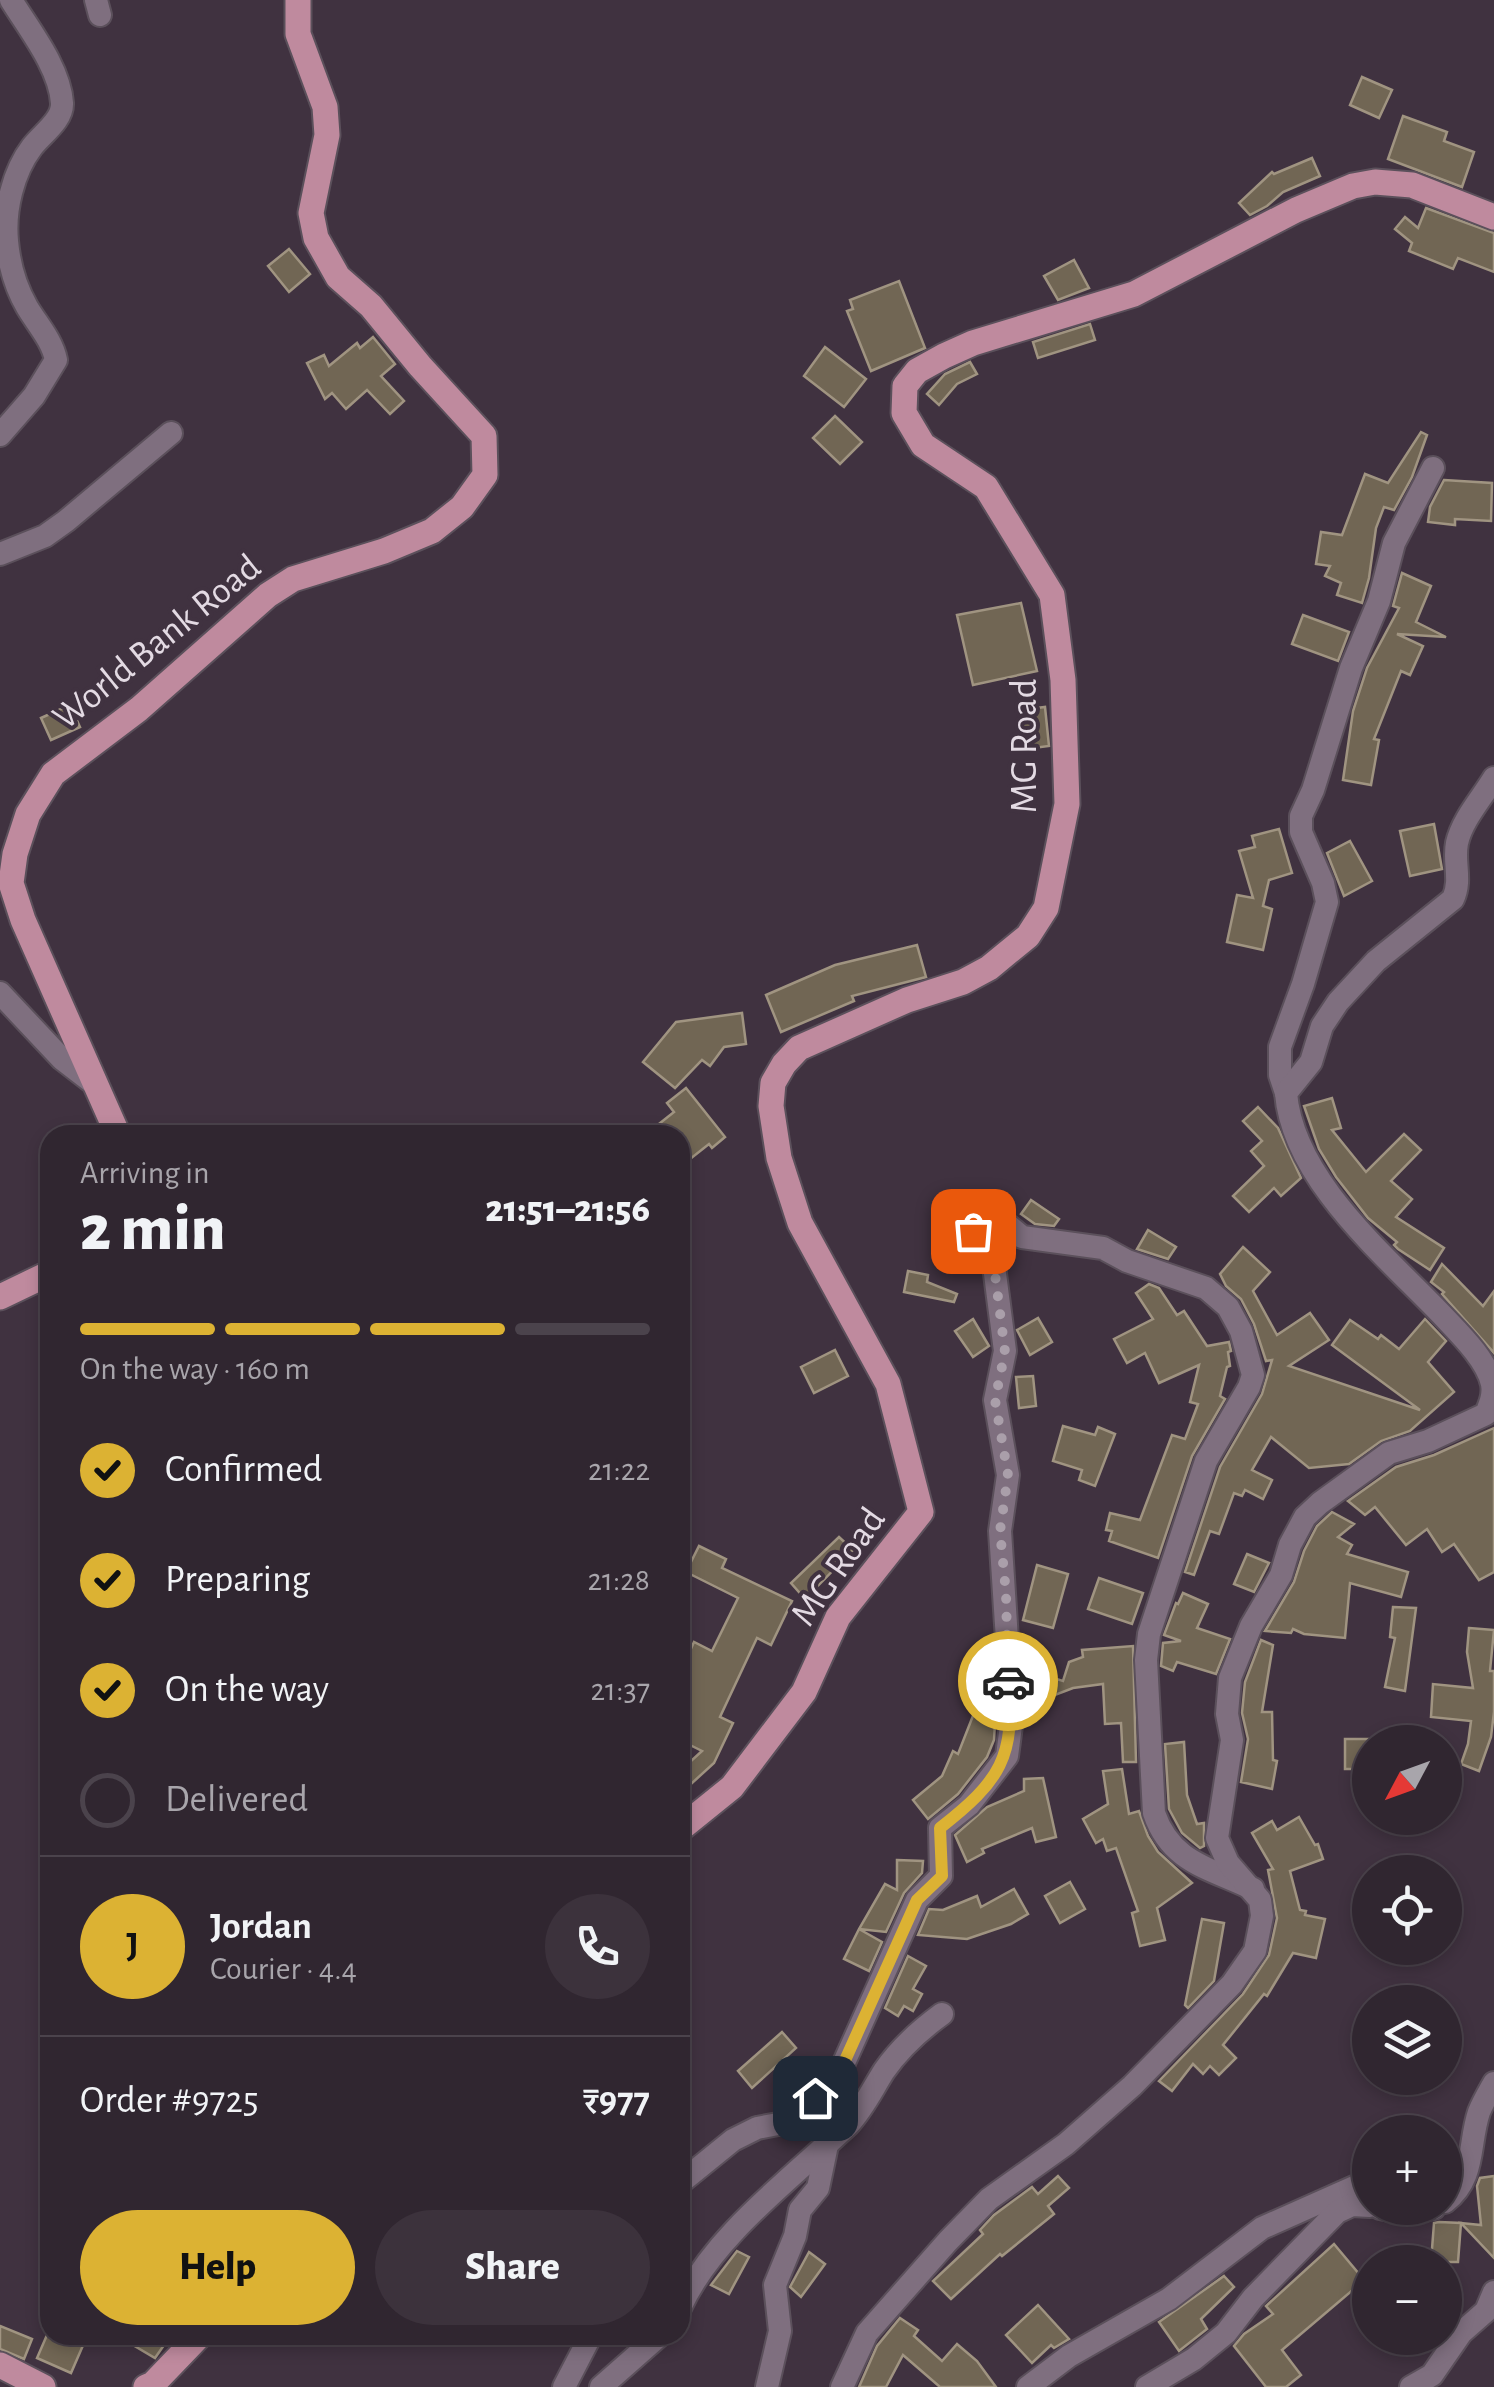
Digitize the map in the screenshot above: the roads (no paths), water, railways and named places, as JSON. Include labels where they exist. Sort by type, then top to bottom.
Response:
[{"type":"main road","name":"World Bank Road","points":[[114,1125],[10,883],[28,814],[53,774],[139,710],[268,595],[293,578],[432,532],[462,507],[485,475],[484,436],[371,306],[338,277],[316,238],[311,213],[328,135],[325,107],[298,34],[298,0]]},
{"type":"main road","name":"MG Road","points":[[690,1821],[732,1787],[804,1692],[838,1617],[921,1512],[888,1384],[800,1222],[779,1158],[771,1106],[773,1082],[799,1048],[908,1000],[963,982],[990,968],[1028,936],[1046,908],[1067,804],[1063,680],[1052,596],[986,486],[923,444],[904,413],[905,386],[917,372],[973,343],[1134,294],[1296,210],[1354,186],[1375,182],[1412,186],[1494,217]]},
{"type":"main road","points":[[0,1298],[40,1277]]},
{"type":"main road","points":[[146,2387],[190,2345]]},
{"type":"main road","points":[[0,2366],[43,2387]]},
{"type":"street","points":[[0,435],[34,396],[56,360],[12,272],[6,213],[30,149],[57,118],[62,102],[53,72],[11,0]]},
{"type":"street","points":[[0,554],[66,522],[171,434]]},
{"type":"street","points":[[842,2387],[867,2334],[948,2241],[990,2199],[1066,2144],[1132,2086],[1248,1964],[1259,1932],[1260,1900],[1228,1862],[1217,1838],[1232,1740],[1227,1714],[1230,1678],[1250,1626],[1281,1574],[1304,1517],[1389,1453],[1490,1415],[1492,1383],[1457,1331],[1374,1246],[1329,1193],[1291,1125],[1280,1075],[1280,1047],[1304,984],[1327,902],[1302,832],[1301,816],[1313,790],[1351,668],[1379,601],[1394,543],[1432,468]]},
{"type":"street","points":[[1286,1093],[1311,1062],[1322,1026],[1338,1002],[1376,961],[1453,899],[1459,886],[1456,845],[1462,828],[1494,778]]},
{"type":"street","points":[[0,994],[62,1058],[97,1086]]},
{"type":"street","points":[[690,2175],[733,2140],[756,2128],[778,2124],[838,2076],[917,1900],[942,1876],[940,1828],[969,1805],[1007,1756],[1012,1718],[1000,1531],[1008,1475],[995,1400],[1005,1352],[994,1266],[980,1237],[967,1223],[965,1214],[969,1208],[985,1206],[1022,1237],[1104,1248],[1127,1262],[1206,1288],[1228,1307],[1242,1331],[1252,1375],[1249,1388],[1206,1461],[1160,1597],[1146,1660],[1154,1813],[1159,1829],[1182,1856],[1252,1889]]},
{"type":"street","points":[[690,2293],[712,2259],[762,2204],[861,2111],[885,2070],[914,2034],[942,2014]]},
{"type":"street","points":[[1462,2182],[1473,2156],[1479,2113],[1494,2082]]},
{"type":"street","points":[[767,2387],[780,2331],[774,2285],[795,2236],[800,2210],[818,2188],[827,2145]]},
{"type":"street","points":[[1028,2387],[1069,2356],[1169,2300],[1262,2228],[1352,2188]]},
{"type":"street","points":[[1147,2387],[1226,2334],[1253,2298],[1337,2212],[1352,2205]]},
{"type":"street","points":[[1411,2387],[1432,2375],[1460,2333],[1491,2304]]},
{"type":"street","points":[[564,2387],[586,2345]]},
{"type":"street","points":[[601,2387],[649,2345]]}]
